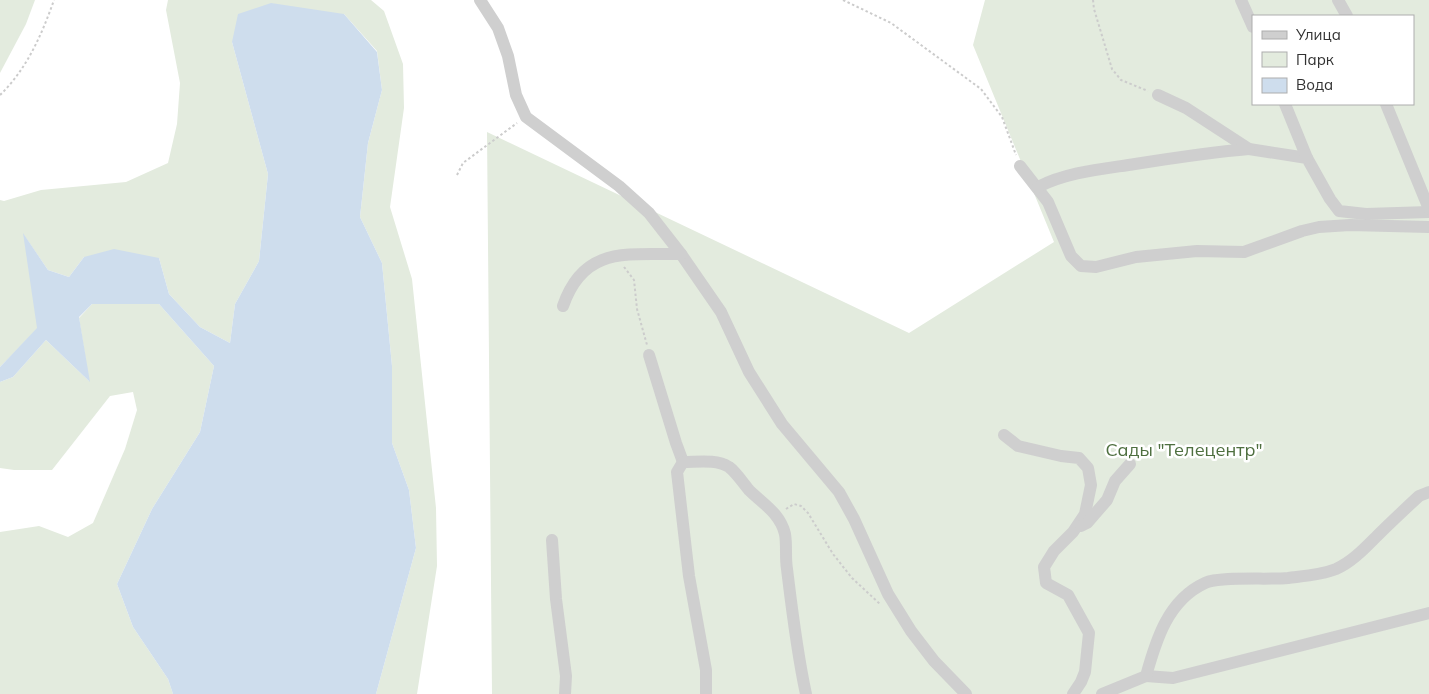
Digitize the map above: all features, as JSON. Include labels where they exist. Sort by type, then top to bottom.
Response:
[{"type":"lane","points":[[480,0],[498,28],[508,56],[516,95],[526,117],[631,197],[649,213],[681,254],[721,312],[749,372],[782,424],[839,492],[854,519],[888,594],[911,632],[934,661],[966,694]]},
{"type":"lane","points":[[1241,0],[1252,25]]},
{"type":"lane","points":[[1338,0],[1346,15]]},
{"type":"lane","points":[[1158,95],[1186,108],[1250,148]]},
{"type":"lane","points":[[1285,105],[1307,158],[1330,199],[1339,211],[1366,214],[1429,210],[1386,105]]},
{"type":"lane","points":[[1038,187],[1054,178],[1222,151],[1250,148],[1307,158]]},
{"type":"lane","points":[[1020,166],[1048,202],[1071,256],[1081,266],[1096,267],[1136,257],[1197,251],[1244,252],[1302,231],[1320,228],[1350,225],[1429,227]]},
{"type":"lane","points":[[563,306],[568,293],[583,271],[597,262],[616,255],[681,254]]},
{"type":"lane","points":[[649,355],[683,462]]},
{"type":"lane","points":[[1004,435],[1018,446],[1061,456],[1079,458],[1088,468],[1091,486],[1085,514],[1073,532]]},
{"type":"lane","points":[[683,462],[705,461],[719,463],[729,468],[776,515],[784,533],[799,662],[806,694]]},
{"type":"lane","points":[[683,462],[677,472],[689,576],[706,670],[706,694]]},
{"type":"lane","points":[[1073,694],[1085,672],[1089,633],[1068,595],[1046,583],[1044,567],[1054,551],[1073,532],[1086,523],[1107,500],[1115,481],[1130,464]]},
{"type":"lane","points":[[1146,676],[1164,622],[1182,599],[1206,583],[1306,576],[1337,569],[1358,555],[1418,496],[1429,492]]},
{"type":"lane","points":[[552,540],[556,599],[566,676],[565,694]]},
{"type":"lane","points":[[1102,694],[1146,676],[1173,678],[1429,613]]},
{"type":"path","points":[[0,95],[26,62],[45,26],[54,0]]},
{"type":"path","points":[[843,0],[891,22],[981,89],[1002,117],[1020,166]]},
{"type":"path","points":[[1093,0],[1112,69],[1121,80],[1158,95]]},
{"type":"path","points":[[457,174],[463,163],[505,130],[526,117]]},
{"type":"path","points":[[616,255],[634,280],[637,309],[643,326],[649,355]]},
{"type":"path","points":[[776,515],[794,504],[801,506],[808,512],[833,554],[852,578],[883,607]]},
{"type":"green space","points":[[0,0],[35,0],[26,24],[0,73]]},
{"type":"green space","points":[[168,0],[371,0],[384,11],[403,64],[404,108],[390,207],[412,279],[436,508],[437,566],[417,694],[376,694],[416,548],[409,490],[392,443],[392,366],[382,263],[360,217],[368,143],[382,90],[377,51],[344,14],[232,42],[268,174],[259,261],[235,304],[230,343],[200,327],[169,294],[159,258],[84,257],[69,277],[48,270],[24,235],[38,328],[0,367],[0,200],[4,201],[41,190],[126,182],[168,163],[177,124],[180,83],[166,10]]},
{"type":"green space","name":"Сады \"Телецентр\"","points":[[985,0],[1429,0],[1429,694],[492,694],[487,132],[909,333],[1054,242],[973,45]]},
{"type":"green space","points":[[92,304],[159,304],[214,366],[200,432],[152,509],[117,584],[133,627],[168,679],[173,694],[0,694],[0,532],[39,526],[68,537],[93,523],[125,449],[137,410],[133,392],[110,396],[52,470],[0,468],[0,382],[13,377],[46,340],[89,381],[79,318]]},
{"type":"water","points":[[271,3],[344,14],[377,52],[382,90],[368,143],[360,217],[382,263],[392,366],[392,443],[409,490],[416,548],[376,694],[173,694],[168,679],[133,627],[117,584],[152,509],[200,432],[214,366],[159,304],[92,304],[79,317],[90,382],[46,340],[13,377],[0,382],[0,367],[37,328],[23,233],[48,270],[69,277],[84,257],[114,249],[159,258],[169,294],[200,327],[230,343],[235,304],[259,261],[268,174],[232,42],[238,14]]}]
